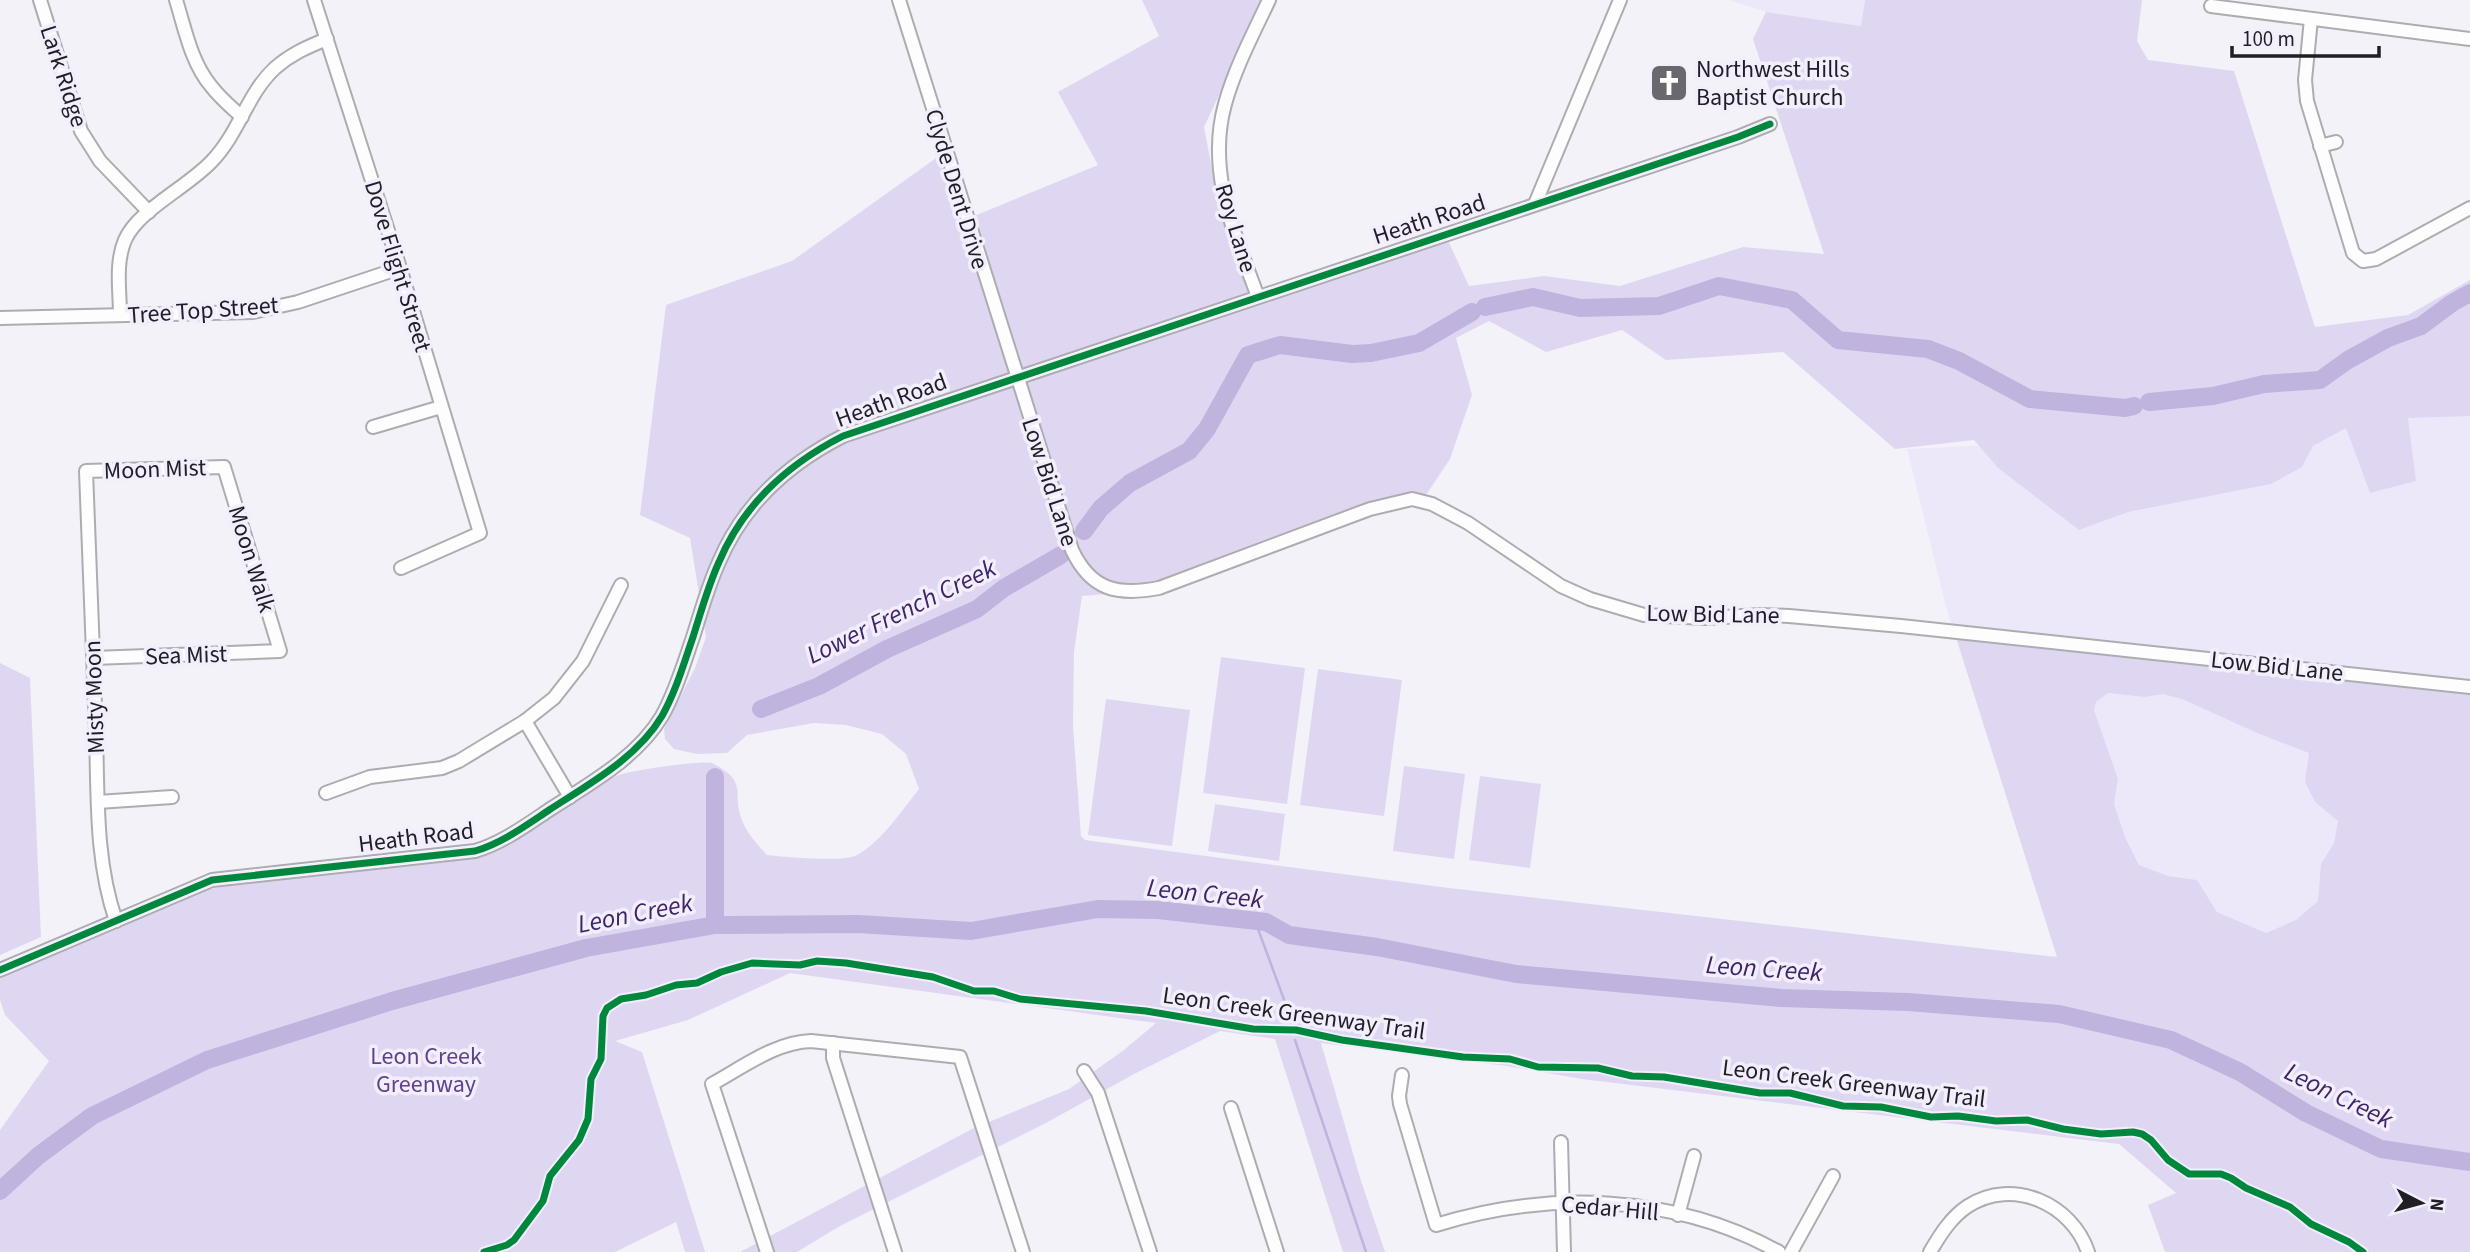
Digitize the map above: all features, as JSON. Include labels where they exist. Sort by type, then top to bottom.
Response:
[{"type":"street","name":"Lark Ridge","points":[[40,0],[82,131],[100,161],[149,212]]},
{"type":"street","points":[[176,0],[192,52],[203,75],[219,96],[242,117]]},
{"type":"street","name":"Dove Flight Street","points":[[314,0],[400,268],[480,533],[401,568]]},
{"type":"street","name":"Clyde Dent Drive","points":[[899,0],[1016,377]]},
{"type":"street","name":"Roy Lane","points":[[1258,297],[1224,204],[1219,174],[1218,139],[1225,103],[1235,74],[1269,0]]},
{"type":"street","points":[[1535,204],[1620,0]]},
{"type":"street","points":[[2211,6],[2470,39]]},
{"type":"street","points":[[2311,19],[2305,90],[2351,248],[2357,257],[2363,261],[2376,260],[2470,208]]},
{"type":"street","points":[[120,315],[119,268],[124,242],[131,229],[213,160],[236,129],[256,91],[274,69],[297,52],[327,39]]},
{"type":"street","name":"Heath Road","points":[[0,970],[212,880],[475,851],[503,840],[602,776],[640,743],[662,716],[678,681],[718,562],[744,517],[778,479],[798,462],[842,436],[1738,137],[1770,124]]},
{"type":"street","points":[[2320,146],[2336,142]]},
{"type":"street","name":"Tree Top Street","points":[[0,318],[262,310],[298,302],[400,268]]},
{"type":"street","name":"Low Bid Lane","points":[[1016,377],[1078,563],[1097,583],[1121,592],[1159,588],[1370,509],[1412,499],[1433,505],[1468,523],[1560,586],[1590,599],[1644,615],[1705,618],[1789,616],[2470,687]]},
{"type":"street","points":[[373,427],[441,407]]},
{"type":"street","name":"Moon Mist","points":[[86,471],[224,467]]},
{"type":"street","name":"Moon Walk","points":[[224,467],[280,651]]},
{"type":"street","name":"Misty Moon","points":[[86,471],[102,872],[116,921]]},
{"type":"street","points":[[326,793],[370,777],[442,768],[459,761],[524,722],[554,698],[583,661],[621,585]]},
{"type":"street","name":"Sea Mist","points":[[93,658],[280,651]]},
{"type":"street","points":[[524,722],[570,797]]},
{"type":"street","points":[[99,802],[172,797]]},
{"type":"street","points":[[767,1252],[712,1084],[786,1045],[811,1041],[960,1057],[1023,1252]]},
{"type":"street","points":[[833,1043],[833,1058],[895,1252]]},
{"type":"street","points":[[1084,1071],[1098,1093],[1150,1252]]},
{"type":"street","name":"Cedar Hill","points":[[1402,1075],[1400,1104],[1436,1225],[1496,1209],[1563,1202],[1621,1204],[1678,1215],[1732,1231],[1779,1252]]},
{"type":"street","points":[[1231,1108],[1277,1252]]},
{"type":"street","points":[[1561,1142],[1564,1252]]},
{"type":"street","points":[[1678,1215],[1694,1156]]},
{"type":"street","points":[[1791,1252],[1833,1176]]},
{"type":"street","points":[[1930,1252],[1940,1234],[1955,1216],[1968,1206],[1998,1195],[2015,1194],[2040,1200],[2062,1213],[2074,1225],[2088,1252]]},
{"type":"shaded area","points":[[1729,0],[1865,0],[1861,26],[1766,12]]},
{"type":"shaded area","points":[[2470,360],[2470,1046],[2057,957],[1946,607],[1907,449],[2346,427]]},
{"type":"green space","name":"Leon Creek Greenway","points":[[1142,0],[1264,0],[1204,127],[1213,174],[1258,296],[1445,234],[1469,286],[1544,276],[1620,286],[1743,247],[1824,254],[1753,39],[1766,12],[1861,26],[1865,0],[2142,0],[2137,41],[2148,60],[2234,71],[2315,327],[2408,315],[2470,280],[2470,416],[2408,418],[2416,481],[2370,493],[2346,428],[2313,446],[2302,467],[2271,484],[2128,512],[2079,530],[1998,468],[1974,440],[1895,449],[1783,352],[1666,360],[1622,330],[1546,352],[1489,321],[1456,338],[1472,395],[1450,459],[1422,501],[1412,499],[1144,591],[1082,596],[1074,652],[1073,726],[1081,836],[1085,840],[1449,888],[2057,957],[1956,637],[2470,695],[2470,1252],[2165,1252],[2148,1205],[2176,1193],[2119,1144],[1582,1079],[1507,1066],[1321,1043],[1361,1181],[1385,1252],[1343,1252],[1275,1039],[1220,1031],[1136,1073],[1046,1123],[840,1226],[797,1252],[740,1252],[972,1129],[1069,1089],[1124,1050],[1156,1023],[790,973],[688,1020],[615,1041],[642,1052],[705,1252],[685,1252],[676,1222],[615,1252],[0,1252],[0,1130],[49,1061],[5,1015],[0,1000],[0,975],[208,890],[230,884],[465,858],[486,852],[544,823],[616,776],[679,764],[712,763],[730,775],[736,783],[743,823],[767,855],[812,859],[848,858],[864,851],[882,835],[919,789],[906,754],[882,734],[846,725],[814,723],[747,735],[727,753],[697,754],[674,749],[665,739],[664,729],[695,668],[706,637],[690,538],[640,515],[666,305],[792,261],[946,151],[967,219],[1098,165],[1058,92],[1159,36]],"holes":[[[2108,693],[2145,697],[2163,694],[2182,699],[2309,753],[2305,782],[2315,802],[2338,821],[2334,843],[2321,864],[2318,901],[2296,920],[2266,933],[2217,912],[2197,880],[2168,876],[2139,865],[2125,837],[2114,804],[2118,779],[2094,710],[2096,702]]]},
{"type":"green space","points":[[1221,657],[1305,668],[1287,804],[1203,793]]},
{"type":"green space","points":[[0,663],[30,678],[41,937],[0,955]]},
{"type":"green space","points":[[1318,669],[1402,680],[1384,816],[1300,805]]},
{"type":"green space","points":[[1106,699],[1190,710],[1172,846],[1088,835]]},
{"type":"green space","points":[[1404,766],[1465,774],[1454,859],[1393,851]]},
{"type":"green space","points":[[1480,776],[1541,784],[1530,868],[1469,860]]},
{"type":"green space","points":[[1215,804],[1285,814],[1279,861],[1208,851]]},
{"type":"waterway","name":"Lower French Creek","points":[[1485,307],[1533,297],[1580,308],[1659,306],[1719,286],[1792,300],[1838,340],[1928,349],[1959,361],[2030,399],[2125,408],[2134,406]]},
{"type":"waterway","name":"Lower French Creek","points":[[2149,402],[2213,396],[2264,384],[2320,380],[2348,360],[2388,338],[2421,326],[2470,293]]},
{"type":"waterway","name":"Lower French Creek","points":[[1084,531],[1101,508],[1130,483],[1189,451],[1207,429],[1248,355],[1280,345],[1352,354],[1371,353],[1419,343],[1472,312]]},
{"type":"waterway","name":"Lower French Creek","points":[[761,709],[819,686],[887,649],[977,609],[1004,588],[1061,555]]},
{"type":"waterway","name":"Lower French Creek","points":[[715,777],[715,925]]},
{"type":"waterway","name":"Leon Creek","points":[[0,1191],[38,1156],[92,1116],[207,1060],[392,1001],[586,948],[715,925],[858,924],[971,931],[1098,909],[1158,910],[1266,922],[1289,935],[1377,947],[1516,974],[1781,998],[1908,1002],[2059,1014],[2171,1040],[2240,1072],[2306,1113],[2381,1149],[2470,1162]]},
{"type":"waterway","points":[[1255,921],[1292,1021]]},
{"type":"waterway","points":[[1295,1040],[1366,1252]]},
{"type":"cycle path","points":[[0,970],[212,880],[475,851],[522,828],[611,769],[652,731],[662,716],[683,667],[715,571],[741,522],[754,504],[786,473],[843,436],[1738,137],[1770,124]]},
{"type":"cycle path","name":"Leon Creek Greenway Trail","points":[[484,1252],[514,1240],[543,1201],[550,1176],[579,1140],[588,1119],[591,1079],[601,1059],[603,1016],[607,1008],[621,999],[646,995],[676,985],[697,983],[721,972],[752,963],[800,965],[817,961],[933,977],[974,991],[994,991],[1020,999],[1146,1011],[1253,1029],[1296,1030],[1342,1040],[1463,1057],[1510,1059],[1538,1067],[1598,1068],[1632,1076],[1664,1077],[1760,1093],[1790,1093],[1843,1106],[1881,1107],[1931,1117],[2027,1120],[2063,1129],[2101,1134],[2133,1132],[2151,1140],[2168,1160],[2189,1174],[2221,1174],[2231,1178],[2246,1188],[2290,1207],[2311,1224],[2349,1242],[2363,1252]]},
{"type":"place","name":"Northwest Hills Baptist Church","points":[[1669,83]]}]
